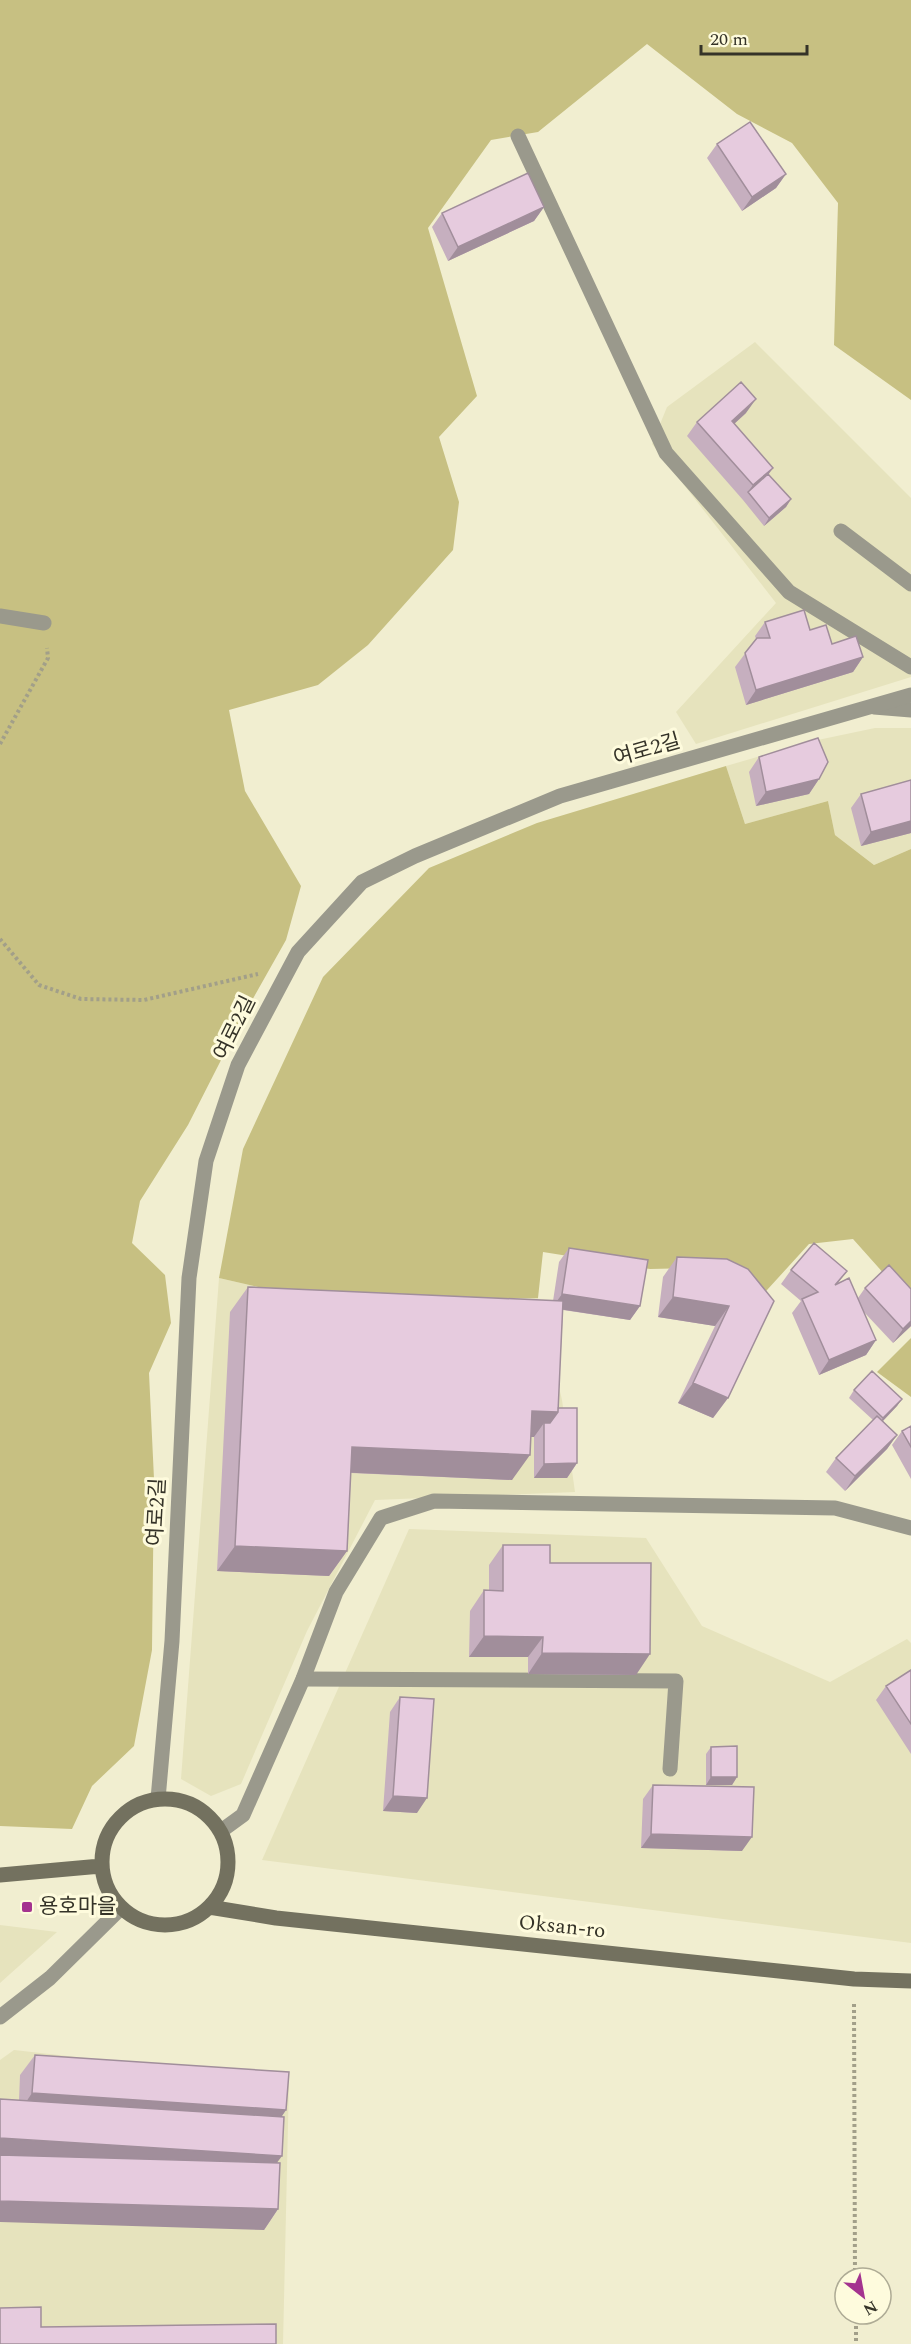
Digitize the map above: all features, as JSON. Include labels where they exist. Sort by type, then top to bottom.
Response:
[{"type":"main road","points":[[158,1799],[177,1799],[194,1805],[210,1816],[221,1831],[227,1851],[228,1871],[221,1891],[209,1907],[193,1919],[175,1924],[155,1925],[137,1919],[121,1908],[111,1896],[104,1882],[101,1866],[103,1847],[111,1829],[123,1814],[139,1804],[158,1799]]},
{"type":"main road","points":[[0,1875],[101,1866]]},
{"type":"main road","name":"Oksan-ro","points":[[209,1907],[276,1918],[854,1979],[911,1981]]},
{"type":"street","points":[[518,136],[666,453],[789,592],[911,667]]},
{"type":"street","points":[[841,531],[911,584]]},
{"type":"street","points":[[0,616],[44,623]]},
{"type":"street","name":"여로2길","points":[[158,1799],[172,1641],[189,1278],[206,1161],[238,1065],[298,952],[362,882],[415,856],[560,796],[911,696]]},
{"type":"street","points":[[874,707],[911,710]]},
{"type":"street","points":[[221,1831],[243,1815],[303,1679],[336,1592],[381,1518],[434,1501],[835,1508],[911,1528]]},
{"type":"street","points":[[303,1679],[676,1681],[670,1769]]},
{"type":"street","points":[[0,2017],[50,1978],[121,1908]]},
{"type":"path","points":[[0,744],[48,658],[44,623]]},
{"type":"path","points":[[0,939],[39,985],[81,999],[144,1000],[240,977],[288,970]]},
{"type":"path","points":[[854,1979],[855,2266]]},
{"type":"path","points":[[856,2326],[856,2344]]},
{"type":"shaded area","points":[[0,0],[911,0],[911,400],[834,345],[838,203],[792,143],[737,114],[647,44],[538,132],[491,140],[428,228],[477,396],[439,437],[459,502],[453,550],[368,645],[318,685],[229,710],[245,791],[301,886],[286,940],[246,1011],[188,1125],[140,1201],[132,1243],[165,1275],[171,1323],[149,1373],[154,1479],[152,1650],[134,1746],[92,1786],[72,1829],[0,1826]]},
{"type":"shaded area","points":[[755,342],[911,498],[911,677],[696,744],[676,712],[776,603],[652,444],[667,407]]},
{"type":"shaded area","points":[[875,728],[911,728],[911,849],[874,865],[835,835],[828,801],[745,824],[726,766],[813,741]]},
{"type":"shaded area","points":[[726,766],[745,824],[828,801],[835,835],[874,865],[911,849],[911,1304],[853,1239],[809,1244],[757,1301],[694,1268],[650,1269],[543,1252],[538,1298],[314,1300],[219,1278],[243,1149],[323,977],[429,868],[537,823]]},
{"type":"shaded area","points":[[219,1278],[314,1300],[538,1298],[562,1400],[575,1492],[375,1500],[307,1631],[241,1784],[211,1796],[181,1779]]},
{"type":"shaded area","points":[[911,1338],[911,1397],[877,1372]]},
{"type":"shaded area","points":[[409,1529],[646,1538],[702,1626],[830,1682],[907,1639],[911,1643],[911,1943],[262,1860]]},
{"type":"shaded area","points":[[0,1925],[57,1932],[0,1983]]},
{"type":"shaded area","points":[[14,2050],[289,2081],[283,2344],[0,2344],[0,2060]]},
{"type":"building","points":[[750,122],[786,174],[752,197],[717,144]]},
{"type":"building","points":[[528,173],[544,207],[458,247],[442,213]]},
{"type":"building","points":[[741,382],[756,399],[732,421],[773,468],[753,485],[697,422]]},
{"type":"building","points":[[768,474],[791,499],[769,518],[748,492]]},
{"type":"building","points":[[804,610],[810,630],[826,625],[832,644],[856,636],[863,657],[756,690],[745,653],[757,638],[770,638],[765,622]]},
{"type":"building","points":[[818,738],[828,762],[819,779],[766,792],[759,757]]},
{"type":"building","points":[[911,780],[911,821],[871,832],[861,794]]},
{"type":"building","points":[[814,1243],[847,1271],[835,1285],[849,1278],[876,1340],[829,1360],[802,1299],[818,1292],[791,1270]]},
{"type":"building","points":[[569,1248],[648,1260],[640,1306],[562,1294]]},
{"type":"building","points":[[677,1257],[727,1259],[748,1269],[774,1301],[728,1398],[693,1383],[729,1306],[673,1297]]},
{"type":"building","points":[[889,1265],[911,1289],[911,1321],[903,1329],[865,1288]]},
{"type":"building","points":[[248,1287],[563,1301],[558,1412],[532,1411],[530,1455],[352,1447],[347,1551],[235,1546]]},
{"type":"building","points":[[872,1371],[902,1399],[883,1418],[854,1390]]},
{"type":"building","points":[[558,1408],[577,1408],[577,1463],[544,1464],[544,1423],[550,1423],[558,1412]]},
{"type":"building","points":[[877,1416],[897,1435],[855,1476],[836,1458]]},
{"type":"building","points":[[911,1426],[911,1447],[902,1431]]},
{"type":"building","points":[[503,1545],[550,1545],[550,1563],[651,1563],[650,1654],[542,1653],[543,1637],[484,1636],[484,1590],[503,1591]]},
{"type":"building","points":[[911,1670],[911,1724],[886,1686]]},
{"type":"building","points":[[400,1697],[434,1699],[427,1798],[393,1796]]},
{"type":"building","points":[[737,1746],[737,1777],[711,1777],[711,1747]]},
{"type":"building","points":[[653,1785],[754,1787],[752,1837],[651,1834]]},
{"type":"building","points":[[35,2055],[289,2072],[286,2110],[32,2093]]},
{"type":"building","points":[[0,2099],[284,2117],[282,2156],[0,2138]]},
{"type":"building","points":[[0,2155],[280,2163],[278,2209],[0,2201]]},
{"type":"building","points":[[41,2307],[41,2327],[276,2324],[276,2344],[0,2344],[0,2308]]},
{"type":"place","name":"용호마을","points":[[27,1907]]}]
